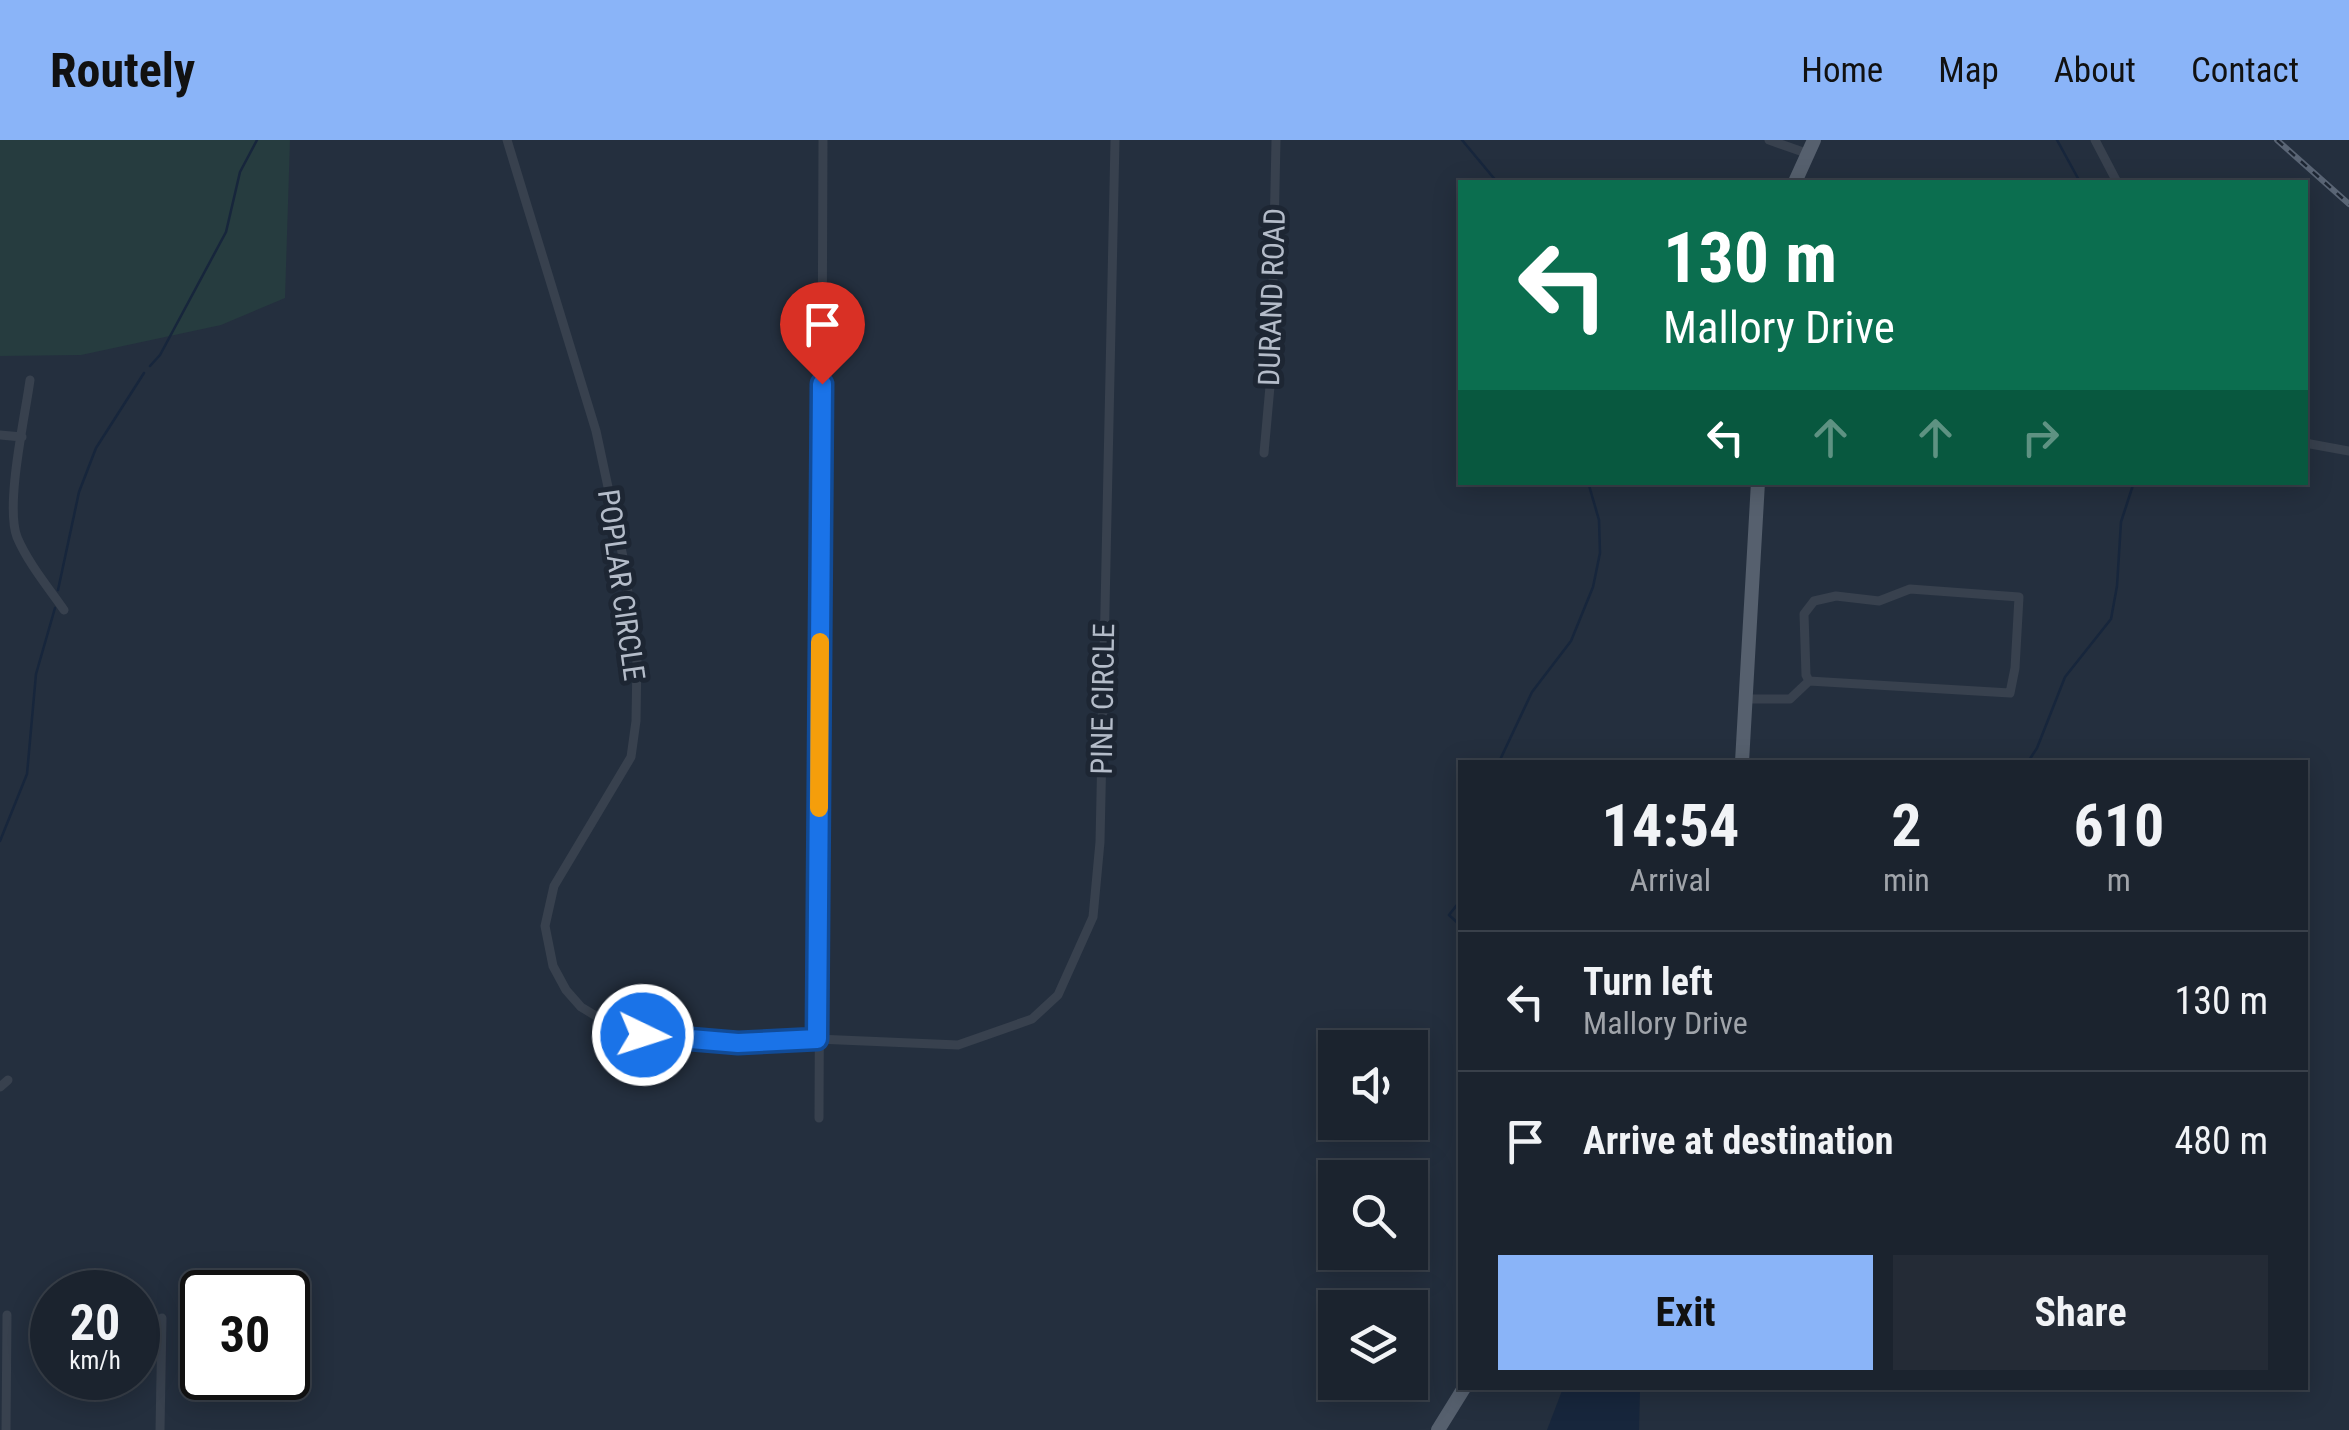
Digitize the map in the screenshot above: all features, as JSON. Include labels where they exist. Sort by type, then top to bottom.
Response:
[{"type":"main road","points":[[1796,180],[1810,146]]},
{"type":"main road","points":[[1742,760],[1758,485]]},
{"type":"main road","points":[[1438,1430],[1463,1390]]},
{"type":"street","name":"POPLAR CIRCLE","points":[[507,140],[596,431],[623,556],[637,657],[631,756],[549,899],[546,940],[553,966],[581,1007],[629,1032],[738,1043],[817,1039]]},
{"type":"street","points":[[819,1118],[823,140]]},
{"type":"street","name":"PINE CIRCLE","points":[[817,1039],[958,1045],[1032,1019],[1058,994],[1093,916],[1100,838],[1115,140]]},
{"type":"street","name":"DURAND ROAD","points":[[1264,453],[1276,140]]},
{"type":"street","points":[[1769,140],[1810,146]]},
{"type":"street","points":[[2095,140],[2116,180]]},
{"type":"street","points":[[30,380],[13,510],[16,535],[64,610]]},
{"type":"street","points":[[0,435],[22,436]]},
{"type":"street","points":[[2308,444],[2349,451]]},
{"type":"street","points":[[1746,699],[1790,699],[1809,682],[2010,693],[2019,597],[1910,589],[1879,601],[1836,596],[1814,601],[1804,614],[1809,682]]},
{"type":"street","points":[[6,1430],[7,1315]]},
{"type":"street","points":[[160,1430],[162,1318]]},
{"type":"green space","points":[[0,140],[290,140],[285,298],[221,325],[81,355],[0,356]]},
{"type":"water","points":[[1562,1390],[1640,1390],[1639,1430],[1547,1430]]},
{"type":"waterway","points":[[150,366],[160,355],[226,232],[240,172],[257,140]]},
{"type":"waterway","points":[[1462,140],[1495,180]]},
{"type":"waterway","points":[[2057,140],[2079,180]]},
{"type":"waterway","points":[[58,590],[79,492],[96,448],[144,373]]},
{"type":"waterway","points":[[1500,760],[1532,692],[1571,641],[1593,587],[1600,553],[1599,520],[1589,485]]},
{"type":"waterway","points":[[2029,760],[2065,677],[2111,619],[2121,522],[2133,485]]},
{"type":"waterway","points":[[0,841],[27,774],[36,674],[55,608]]},
{"type":"waterway","points":[[1458,904],[1449,915],[1458,923]]},
{"type":"railway","points":[[2277,140],[2349,204]]},
{"type":"slow traffic","points":[[819,808],[820,642]]},
{"type":"route","points":[[643,1035],[738,1043],[817,1039],[822,384]]}]
